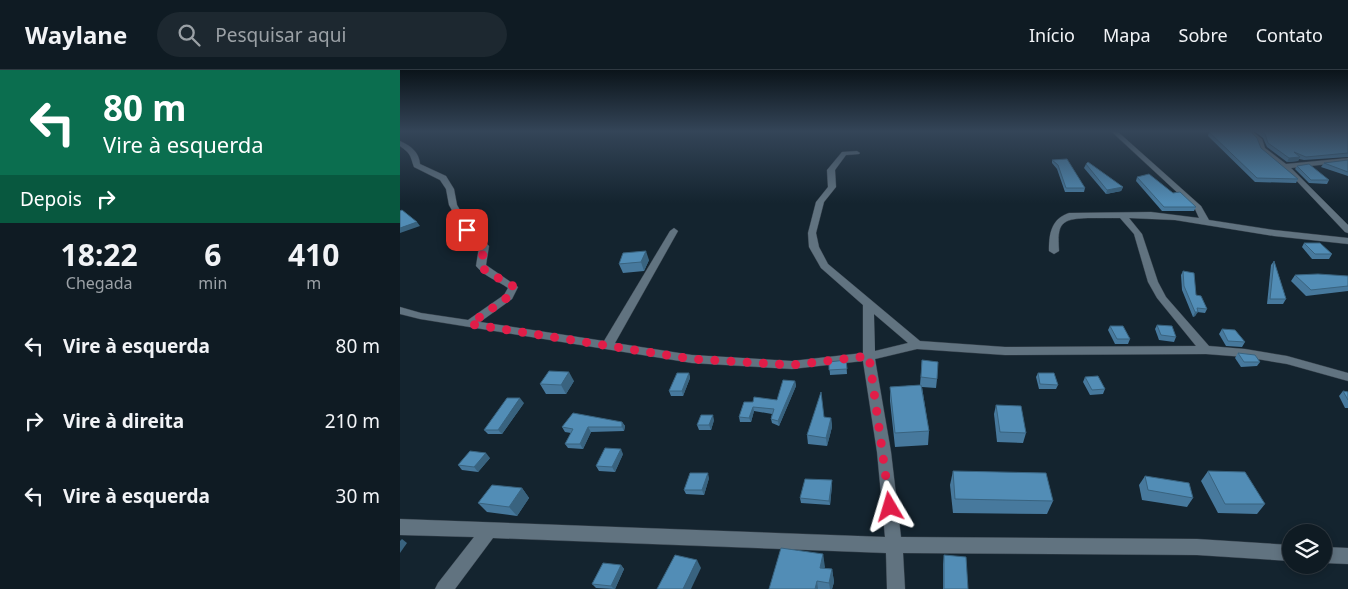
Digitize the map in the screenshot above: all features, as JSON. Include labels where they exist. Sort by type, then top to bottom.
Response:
[{"type":"street","points":[[415,155],[417,165],[443,178],[450,190],[453,206],[467,230],[484,246],[481,266],[492,276],[505,280],[514,287],[508,297],[470,324]]},
{"type":"street","points":[[843,155],[831,170],[832,187],[820,202],[812,233],[814,247],[824,266],[917,345]]},
{"type":"street","points":[[1140,155],[1198,208],[1205,221]]},
{"type":"street","points":[[1271,155],[1286,166],[1348,230]]},
{"type":"street","points":[[1286,166],[1348,160]]},
{"type":"street","points":[[1054,251],[1053,238],[1057,225],[1062,218],[1069,216],[1150,215],[1205,221],[1274,233],[1348,241]]},
{"type":"street","points":[[1123,216],[1138,234],[1153,282],[1162,298],[1206,350]]},
{"type":"street","points":[[608,345],[674,231]]},
{"type":"street","points":[[868,305],[870,372],[881,432],[895,545],[896,589]]},
{"type":"street","points":[[400,310],[420,316],[692,359],[792,365],[869,356],[917,345],[1005,351],[1206,350],[1246,353],[1286,360],[1348,377]]},
{"type":"street","points":[[400,527],[895,545],[1197,547],[1282,552]]},
{"type":"street","points":[[444,589],[490,529]]},
{"type":"street","points":[[1332,555],[1348,556]]},
{"type":"building","points":[[1233,155],[1270,155],[1298,179],[1257,178]]},
{"type":"building","points":[[1285,155],[1298,155],[1300,157],[1289,158]]},
{"type":"building","points":[[1302,155],[1325,155],[1306,157]]},
{"type":"building","points":[[1067,159],[1085,188],[1066,188],[1058,165],[1052,160]]},
{"type":"building","points":[[1348,160],[1348,172],[1324,163]]},
{"type":"building","points":[[1088,162],[1123,187],[1107,190],[1086,164]]},
{"type":"building","points":[[1309,164],[1329,180],[1311,180],[1297,166]]},
{"type":"building","points":[[1149,174],[1173,193],[1180,192],[1196,207],[1164,207],[1137,177]]},
{"type":"building","points":[[402,210],[417,222],[400,228],[400,211]]},
{"type":"building","points":[[1304,243],[1320,243],[1332,254],[1315,254]]},
{"type":"building","points":[[646,251],[641,262],[619,264],[623,253]]},
{"type":"building","points":[[1274,261],[1286,299],[1270,299]]},
{"type":"building","points":[[1183,271],[1194,273],[1196,295],[1201,296],[1207,309],[1197,308],[1198,312],[1195,312],[1184,286]]},
{"type":"building","points":[[1295,275],[1348,276],[1348,286],[1311,290]]},
{"type":"building","points":[[1157,325],[1172,326],[1176,337],[1161,335]]},
{"type":"building","points":[[1110,326],[1123,326],[1130,339],[1117,339]]},
{"type":"building","points":[[1222,329],[1235,330],[1245,342],[1228,341]]},
{"type":"building","points":[[1238,353],[1255,355],[1260,362],[1244,362]]},
{"type":"building","points":[[846,360],[847,369],[829,370],[829,362]]},
{"type":"building","points":[[922,360],[938,362],[937,379],[921,377]]},
{"type":"building","points":[[549,371],[569,372],[561,385],[540,384]]},
{"type":"building","points":[[677,373],[689,373],[682,391],[669,391]]},
{"type":"building","points":[[1038,373],[1054,373],[1058,385],[1040,384]]},
{"type":"building","points":[[1098,376],[1105,389],[1092,390],[1085,377]]},
{"type":"building","points":[[783,380],[795,381],[778,421],[771,419],[774,409],[753,407],[749,418],[739,417],[744,402],[753,402],[754,397],[777,400]]},
{"type":"building","points":[[921,385],[929,431],[895,433],[890,387]]},
{"type":"building","points":[[1343,391],[1348,392],[1348,400]]},
{"type":"building","points":[[821,392],[824,417],[831,418],[826,438],[807,435]]},
{"type":"building","points":[[507,398],[520,398],[498,430],[484,430]]},
{"type":"building","points":[[996,405],[1021,406],[1026,433],[1000,432]]},
{"type":"building","points":[[573,413],[622,422],[622,427],[588,427],[580,444],[565,444],[573,429],[562,427]]},
{"type":"building","points":[[701,415],[713,415],[709,425],[697,425]]},
{"type":"building","points":[[605,448],[621,449],[612,467],[596,466]]},
{"type":"building","points":[[470,451],[486,453],[474,467],[458,465]]},
{"type":"building","points":[[953,471],[1046,473],[1053,501],[955,499]]},
{"type":"building","points":[[1208,471],[1245,472],[1265,504],[1225,504]]},
{"type":"building","points":[[690,473],[708,473],[702,490],[684,490]]},
{"type":"building","points":[[1145,476],[1189,483],[1193,498],[1148,490]]},
{"type":"building","points":[[805,479],[832,480],[829,501],[800,498]]},
{"type":"building","points":[[492,485],[522,488],[509,507],[478,503]]},
{"type":"building","points":[[781,548],[823,554],[820,568],[832,569],[829,583],[817,581],[815,589],[769,589]]},
{"type":"building","points":[[675,555],[697,560],[683,589],[657,589]]},
{"type":"building","points":[[944,555],[966,557],[968,589],[944,589]]},
{"type":"building","points":[[603,563],[621,565],[611,586],[592,584]]},
{"type":"route","points":[[467,230],[484,246],[481,266],[492,276],[505,280],[514,287],[508,297],[470,324],[692,359],[792,365],[869,356],[890,507]]}]
